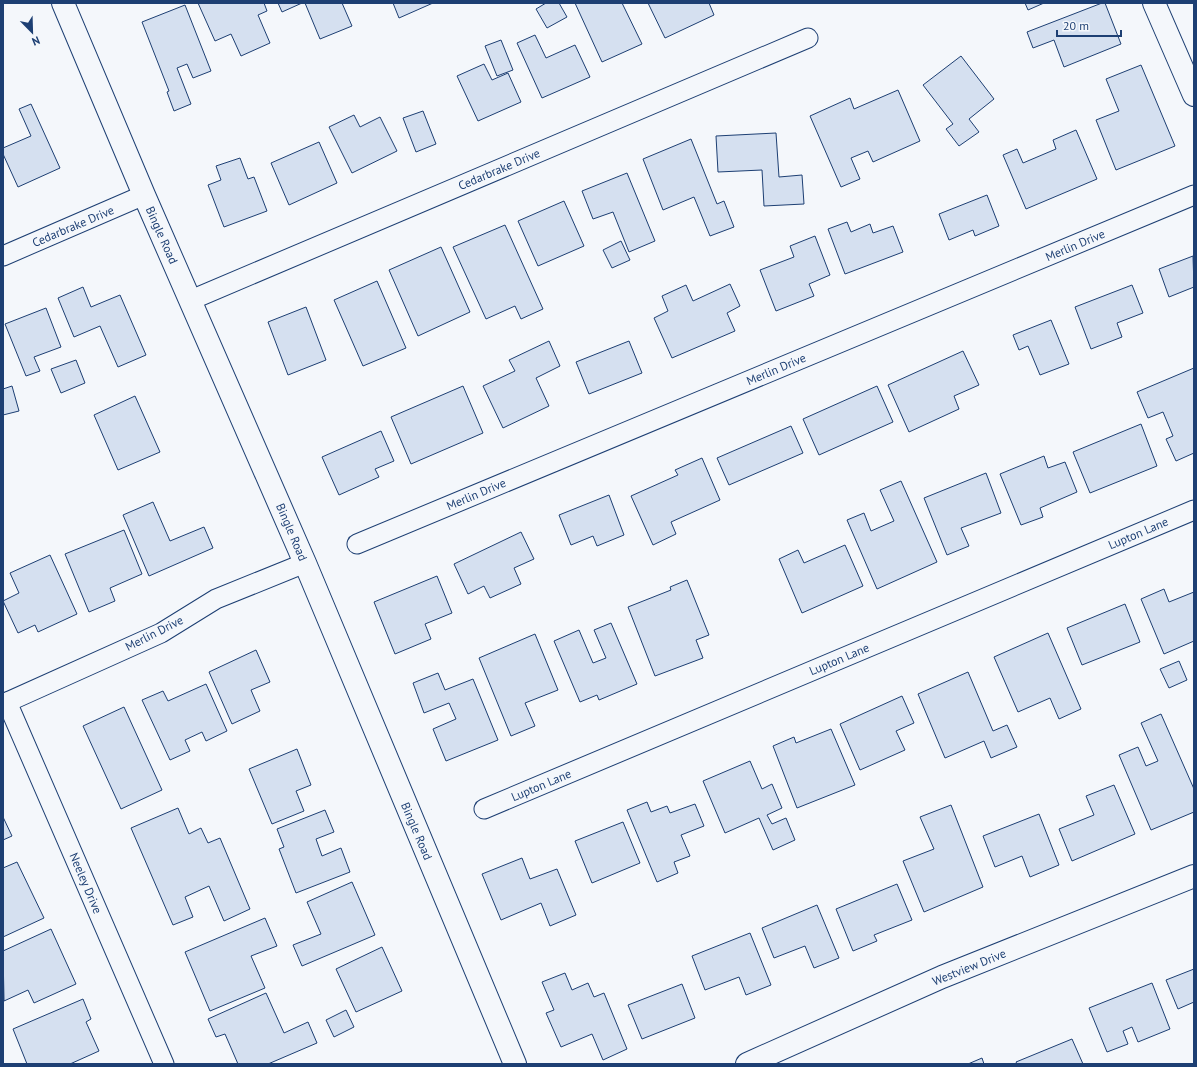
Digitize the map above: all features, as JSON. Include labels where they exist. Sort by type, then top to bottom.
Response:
[{"type":"main road","name":"Bingle Road","points":[[63,3],[144,195],[305,563],[515,1064]]},
{"type":"main road","points":[[1154,3],[1194,95]]},
{"type":"main road","name":"Westview Drive","points":[[747,1064],[942,978],[1194,876]]},
{"type":"street","name":"Cedarbrake Drive","points":[[191,300],[808,38]]},
{"type":"street","name":"Cedarbrake Drive","points":[[3,256],[144,195]]},
{"type":"street","name":"Merlin Drive","points":[[357,544],[1194,195]]},
{"type":"street","name":"Lupton Lane","points":[[484,809],[1194,510]]},
{"type":"street","name":"Merlin Drive","points":[[5,703],[161,632],[216,599],[305,563]]},
{"type":"street","name":"Neeley Drive","points":[[5,703],[164,1064]]},
{"type":"building","points":[[198,3],[264,3],[267,11],[258,15],[270,43],[241,56],[231,34],[215,41]]},
{"type":"building","points":[[278,3],[302,3],[282,12]]},
{"type":"building","points":[[305,3],[342,3],[352,26],[320,39]]},
{"type":"building","points":[[393,3],[433,3],[399,18]]},
{"type":"building","points":[[546,3],[559,3],[567,17],[547,28],[536,9]]},
{"type":"building","points":[[575,3],[622,3],[642,44],[602,62]]},
{"type":"building","points":[[648,3],[709,3],[714,15],[665,38]]},
{"type":"building","points":[[1025,3],[1044,3],[1028,10]]},
{"type":"building","points":[[1105,3],[1121,44],[1064,67],[1054,40],[1033,48],[1027,32]]},
{"type":"building","points":[[185,5],[211,71],[193,78],[187,64],[177,68],[191,104],[174,111],[167,92],[169,91],[142,22]]},
{"type":"building","points":[[535,35],[546,58],[575,45],[590,77],[542,98],[517,43]]},
{"type":"building","points":[[501,40],[513,70],[497,76],[485,46]]},
{"type":"building","points":[[961,56],[994,99],[969,119],[979,132],[959,146],[946,129],[953,124],[923,85]]},
{"type":"building","points":[[484,64],[492,80],[508,73],[521,102],[478,121],[457,76]]},
{"type":"building","points":[[1141,65],[1175,146],[1116,170],[1096,120],[1119,111],[1106,79]]},
{"type":"building","points":[[898,90],[920,141],[873,162],[868,151],[851,158],[860,179],[841,187],[810,116],[850,98],[854,109]]},
{"type":"building","points":[[31,104],[60,168],[18,187],[3,154],[3,148],[31,136],[19,109]]},
{"type":"building","points":[[423,111],[436,144],[416,152],[403,118]]},
{"type":"building","points":[[354,115],[360,127],[380,117],[397,151],[352,173],[329,127]]},
{"type":"building","points":[[1076,130],[1097,179],[1026,209],[1003,155],[1017,149],[1023,163],[1056,149],[1053,140]]},
{"type":"building","points":[[776,133],[779,177],[802,175],[804,204],[764,206],[762,170],[718,172],[716,136]]},
{"type":"building","points":[[691,139],[717,204],[724,201],[734,227],[710,236],[694,197],[663,210],[643,159]]},
{"type":"building","points":[[319,142],[337,183],[289,205],[271,163]]},
{"type":"building","points":[[240,158],[248,179],[254,177],[267,211],[224,227],[208,185],[221,180],[216,166]]},
{"type":"building","points":[[627,173],[655,241],[629,252],[613,212],[593,219],[582,191]]},
{"type":"building","points":[[987,195],[999,226],[975,236],[973,230],[949,240],[939,214]]},
{"type":"building","points":[[564,201],[584,246],[538,266],[518,221]]},
{"type":"building","points":[[847,222],[851,232],[870,224],[873,233],[893,226],[903,252],[845,274],[828,229]]},
{"type":"building","points":[[505,225],[543,309],[521,319],[515,306],[486,319],[453,247]]},
{"type":"building","points":[[815,236],[830,275],[809,284],[814,296],[776,311],[760,270],[794,257],[790,246]]},
{"type":"building","points":[[621,241],[630,260],[612,268],[603,250]]},
{"type":"building","points":[[441,247],[470,312],[418,336],[389,270]]},
{"type":"building","points":[[1193,256],[1194,287],[1169,297],[1159,269]]},
{"type":"building","points":[[377,281],[406,348],[363,366],[334,300]]},
{"type":"building","points":[[730,284],[740,306],[727,313],[735,331],[672,358],[654,318],[668,311],[662,296],[686,285],[693,301]]},
{"type":"building","points":[[1132,285],[1143,313],[1117,323],[1122,337],[1091,349],[1075,307]]},
{"type":"building","points":[[83,287],[91,307],[120,295],[146,355],[118,367],[100,326],[74,337],[58,298]]},
{"type":"building","points":[[306,307],[326,360],[288,375],[268,322]]},
{"type":"building","points":[[46,308],[61,347],[34,357],[40,371],[26,376],[5,324]]},
{"type":"building","points":[[1051,320],[1069,364],[1040,375],[1028,346],[1019,350],[1013,335]]},
{"type":"building","points":[[549,341],[560,366],[536,378],[549,406],[503,428],[483,386],[515,371],[509,360]]},
{"type":"building","points":[[629,341],[642,373],[589,394],[576,362]]},
{"type":"building","points":[[963,351],[979,385],[954,396],[959,409],[909,432],[888,385]]},
{"type":"building","points":[[76,360],[85,383],[61,393],[51,369]]},
{"type":"building","points":[[1194,368],[1194,453],[1176,461],[1166,439],[1173,436],[1163,412],[1148,418],[1137,392]]},
{"type":"building","points":[[12,386],[19,411],[3,415],[3,389]]},
{"type":"building","points":[[463,386],[483,433],[411,464],[391,417]]},
{"type":"building","points":[[877,386],[893,422],[819,455],[803,419]]},
{"type":"building","points":[[135,396],[160,452],[118,470],[94,415]]},
{"type":"building","points":[[1141,424],[1157,466],[1090,493],[1073,452]]},
{"type":"building","points":[[791,426],[803,453],[729,485],[717,458]]},
{"type":"building","points":[[381,431],[394,461],[375,469],[379,477],[339,495],[322,457]]},
{"type":"building","points":[[1044,456],[1048,468],[1065,462],[1077,492],[1040,508],[1043,517],[1021,525],[1000,474]]},
{"type":"building","points":[[702,458],[720,500],[671,522],[676,534],[653,545],[631,496],[678,475],[675,470]]},
{"type":"building","points":[[986,473],[1001,513],[961,528],[969,546],[947,555],[924,498]]},
{"type":"building","points":[[901,481],[937,562],[877,589],[847,520],[864,513],[871,531],[894,521],[880,490]]},
{"type":"building","points":[[609,495],[624,535],[597,546],[593,536],[571,545],[559,515]]},
{"type":"building","points":[[153,502],[170,541],[204,527],[213,548],[149,576],[123,515]]},
{"type":"building","points":[[124,530],[142,574],[110,588],[115,601],[89,612],[65,554]]},
{"type":"building","points":[[521,532],[534,559],[514,568],[521,584],[490,598],[484,586],[468,594],[454,564]]},
{"type":"building","points":[[845,545],[863,586],[802,613],[779,559],[798,550],[804,563]]},
{"type":"building","points":[[50,555],[77,614],[38,632],[35,625],[18,633],[3,601],[19,593],[10,573]]},
{"type":"building","points":[[437,576],[452,613],[425,624],[431,639],[395,654],[374,602]]},
{"type":"building","points":[[687,580],[709,635],[696,640],[703,658],[655,676],[628,607],[671,590],[670,587]]},
{"type":"building","points":[[1164,589],[1169,602],[1194,592],[1194,641],[1164,654],[1141,599]]},
{"type":"building","points":[[1125,604],[1140,642],[1082,665],[1067,628]]},
{"type":"building","points":[[611,623],[637,684],[599,700],[597,695],[580,702],[554,641],[579,630],[593,663],[606,658],[594,630]]},
{"type":"building","points":[[1048,633],[1081,709],[1059,719],[1050,698],[1018,712],[994,657]]},
{"type":"building","points":[[535,634],[558,690],[525,703],[535,726],[511,736],[479,658]]},
{"type":"building","points":[[256,650],[270,682],[251,690],[260,711],[232,724],[209,672]]},
{"type":"building","points":[[1179,661],[1187,680],[1169,688],[1160,669]]},
{"type":"building","points":[[968,672],[993,731],[1007,725],[1017,747],[991,758],[984,741],[945,758],[918,694]]},
{"type":"building","points":[[438,673],[445,690],[473,679],[498,740],[446,761],[433,729],[456,719],[449,703],[424,713],[413,683]]},
{"type":"building","points":[[206,684],[227,731],[206,741],[202,732],[185,740],[190,751],[170,760],[142,700],[163,691],[168,701]]},
{"type":"building","points":[[902,696],[914,723],[896,731],[905,750],[860,770],[840,724]]},
{"type":"building","points":[[124,707],[162,790],[121,809],[83,726]]},
{"type":"building","points":[[1161,714],[1194,789],[1194,812],[1151,830],[1119,755],[1138,747],[1146,766],[1158,761],[1141,723]]},
{"type":"building","points":[[831,729],[855,785],[797,808],[773,746],[794,737],[796,743]]},
{"type":"building","points":[[297,749],[311,785],[296,791],[304,811],[272,824],[249,769]]},
{"type":"building","points":[[750,761],[762,789],[772,784],[782,808],[767,815],[772,824],[786,818],[795,840],[773,850],[759,818],[725,833],[703,781]]},
{"type":"building","points":[[1114,785],[1135,834],[1072,861],[1059,829],[1094,815],[1086,796]]},
{"type":"building","points":[[647,802],[651,812],[667,806],[670,813],[695,804],[704,826],[681,835],[690,856],[674,862],[678,873],[657,882],[627,810]]},
{"type":"building","points":[[951,805],[983,887],[924,912],[903,861],[934,849],[920,817]]},
{"type":"building","points":[[178,808],[189,834],[201,828],[208,843],[220,838],[250,909],[224,921],[209,886],[185,897],[193,917],[173,925],[131,828]]},
{"type":"building","points":[[325,810],[334,832],[316,839],[322,856],[341,848],[350,872],[296,893],[279,849],[284,847],[277,829]]},
{"type":"building","points":[[1039,814],[1059,865],[1030,877],[1022,856],[995,867],[983,836]]},
{"type":"building","points":[[3,817],[12,836],[3,840]]},
{"type":"building","points":[[623,822],[640,863],[592,883],[575,841]]},
{"type":"building","points":[[522,858],[530,879],[557,869],[576,915],[550,926],[541,903],[501,920],[482,874]]},
{"type":"building","points":[[17,862],[44,918],[3,937],[3,868]]},
{"type":"building","points":[[352,882],[375,935],[302,966],[293,945],[321,934],[307,902]]},
{"type":"building","points":[[897,884],[912,920],[874,935],[877,941],[853,951],[836,909]]},
{"type":"building","points":[[817,905],[839,958],[814,968],[805,946],[774,958],[762,928]]},
{"type":"building","points":[[265,918],[277,946],[251,956],[265,988],[210,1011],[185,952]]},
{"type":"building","points":[[51,929],[76,984],[34,1003],[28,990],[4,1001],[3,951]]},
{"type":"building","points":[[750,933],[771,985],[746,995],[739,977],[705,990],[692,956]]},
{"type":"building","points":[[382,947],[402,991],[356,1012],[336,969]]},
{"type":"building","points":[[1194,969],[1194,1002],[1178,1009],[1166,980]]},
{"type":"building","points":[[565,973],[572,990],[588,983],[594,997],[604,993],[627,1049],[603,1060],[592,1034],[561,1047],[546,1013],[554,1010],[542,982]]},
{"type":"building","points":[[1152,983],[1170,1029],[1138,1042],[1132,1027],[1123,1031],[1128,1044],[1107,1052],[1089,1008]]},
{"type":"building","points":[[682,984],[695,1018],[642,1039],[628,1005]]},
{"type":"building","points":[[266,993],[284,1033],[308,1022],[317,1043],[268,1064],[238,1064],[225,1034],[216,1037],[208,1019]]},
{"type":"building","points":[[83,999],[91,1019],[86,1022],[99,1051],[70,1064],[27,1064],[13,1029]]},
{"type":"building","points":[[346,1010],[354,1027],[334,1037],[326,1020]]},
{"type":"building","points":[[1072,1039],[1083,1064],[1017,1064],[1016,1062]]},
{"type":"building","points":[[982,1058],[984,1064],[968,1064]]}]
